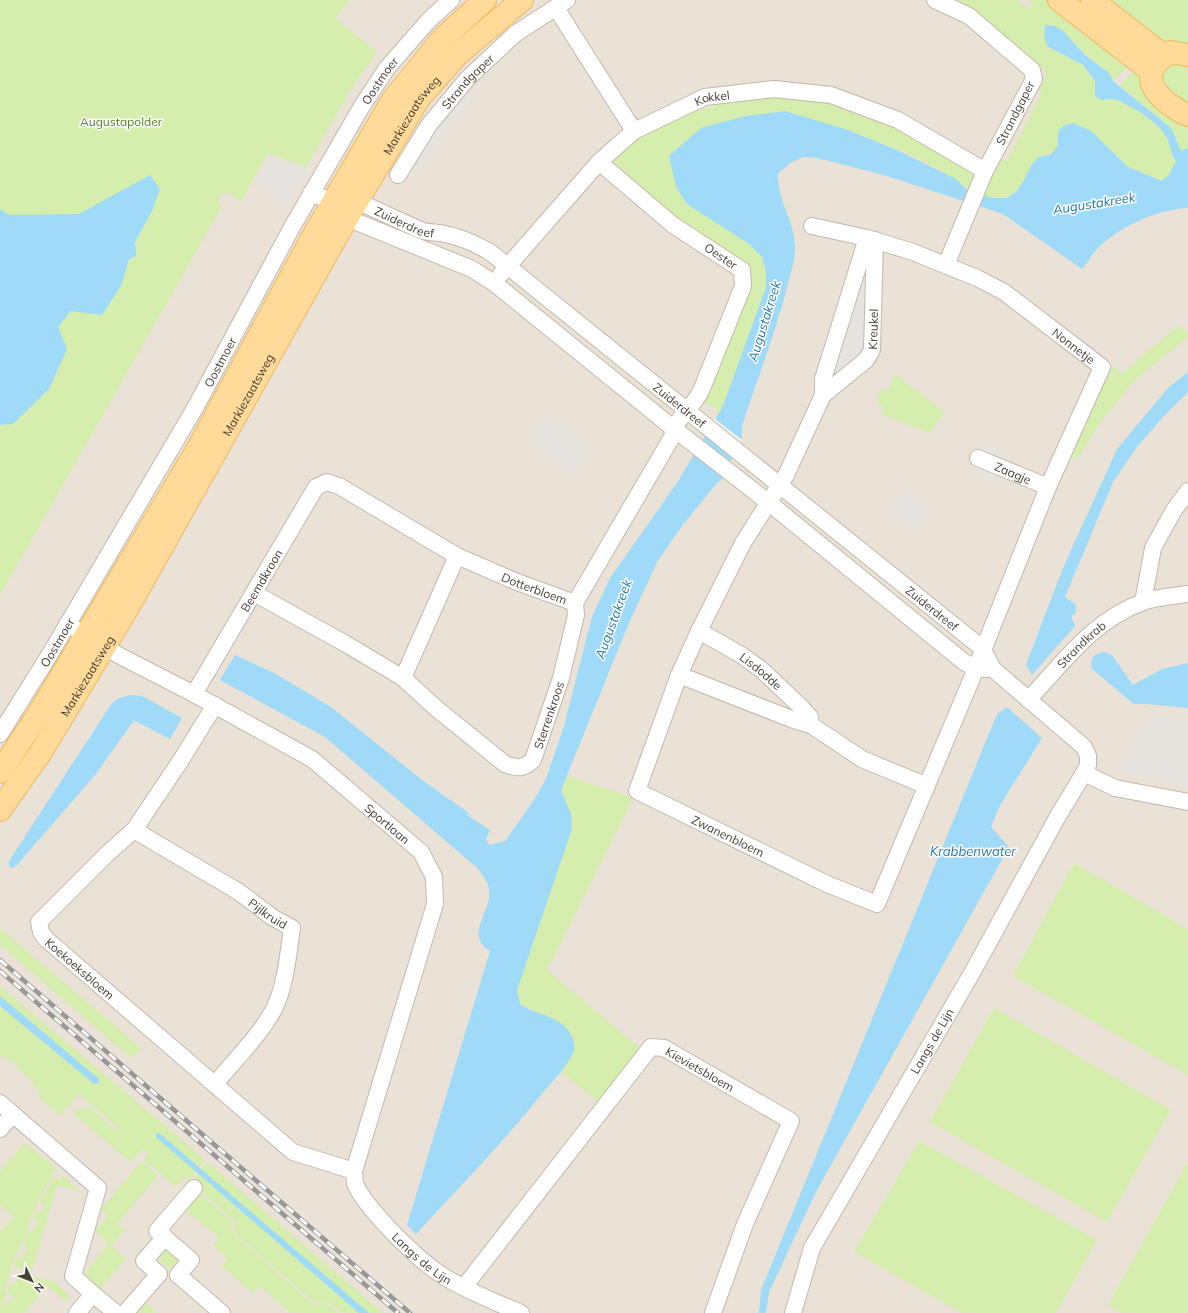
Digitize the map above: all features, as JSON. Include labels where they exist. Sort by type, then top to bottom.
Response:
[{"type":"main road","name":"Markiezaatsweg","points":[[0,772],[38,715],[95,641],[126,611],[346,207],[392,101],[442,39],[485,0]]},
{"type":"main road","name":"Markiezaatsweg","points":[[346,207],[419,98],[457,55],[522,0]]},
{"type":"main road","points":[[1059,0],[1158,63]]},
{"type":"main road","points":[[1092,0],[1158,63]]},
{"type":"main road","points":[[1188,55],[1170,52],[1158,63],[1152,83],[1158,96],[1188,116]]},
{"type":"main road","name":"Markiezaatsweg","points":[[0,810],[41,752],[95,641]]},
{"type":"street","name":"Oostmoer","points":[[0,734],[195,408],[244,313],[354,119],[387,68],[429,20],[451,0]]},
{"type":"street","name":"Strandgaper","points":[[935,0],[969,16],[1032,70],[1034,79],[982,178],[946,265]]},
{"type":"street","name":"Strandgaper","points":[[398,175],[429,125],[467,79],[515,34],[562,4],[634,131]]},
{"type":"street","name":"Kokkel","points":[[494,283],[599,162],[634,131],[704,97],[774,88],[831,95],[898,120],[982,178]]},
{"type":"street","name":"Oester","points":[[599,162],[673,225],[742,270],[743,286],[701,391],[688,411]]},
{"type":"street","name":"Zuiderdreef","points":[[311,193],[346,207],[472,269],[494,283],[673,428],[768,502],[964,662],[976,668],[993,669]]},
{"type":"street","name":"Zuiderdreef","points":[[346,207],[429,233],[444,234],[474,243],[490,252],[982,648],[993,669],[1084,747],[1088,756],[1088,765],[1084,773]]},
{"type":"street","name":"Nonnetje","points":[[812,226],[871,239],[913,252],[946,265],[1004,292],[1102,367],[1048,487],[982,648],[976,668]]},
{"type":"street","name":"Kreukel","points":[[822,395],[866,360],[870,355],[871,239]]},
{"type":"street","name":"Kreukel","points":[[768,502],[780,484],[822,395],[823,379],[871,239]]},
{"type":"street","points":[[673,428],[688,411]]},
{"type":"street","name":"Dotterbloem","points":[[339,486],[457,556],[517,582],[574,603],[672,437],[673,428]]},
{"type":"street","name":"Zaagje","points":[[978,458],[1048,487]]},
{"type":"street","name":"Beemdkroon","points":[[194,694],[316,487],[327,482],[339,486]]},
{"type":"street","points":[[1143,602],[1152,548],[1174,510],[1188,491]]},
{"type":"street","name":"Zwanenbloem","points":[[768,502],[722,582],[679,675],[637,791],[827,884],[878,904],[976,668]]},
{"type":"street","points":[[403,678],[457,556]]},
{"type":"street","name":"Sterrenkroos","points":[[254,593],[346,644],[403,678],[437,709],[505,764],[518,769],[526,766],[533,760],[561,678],[576,615],[574,603]]},
{"type":"street","name":"Strandkrab","points":[[1028,700],[1068,655],[1102,623],[1143,602],[1188,594]]},
{"type":"street","name":"Sportlaan","points":[[67,624],[95,641],[312,759],[421,852],[434,877],[436,904],[354,1171]]},
{"type":"street","name":"Lisdodde","points":[[699,631],[743,656],[763,671],[801,707],[810,717],[811,724]]},
{"type":"street","name":"Lisdodde","points":[[679,675],[794,720],[811,724],[862,759],[927,786]]},
{"type":"street","name":"Koekoeksbloem","points":[[215,705],[181,760],[134,830],[107,854],[39,922],[41,932],[58,949],[293,1152],[354,1171]]},
{"type":"street","points":[[1084,773],[1115,788],[1188,802]]},
{"type":"street","name":"Langs de Lijn","points":[[793,1313],[812,1248],[972,973],[1058,816],[1084,773]]},
{"type":"street","name":"Pijlkruid","points":[[134,830],[239,892],[272,917],[292,928],[284,980],[274,1009],[215,1084]]},
{"type":"street","name":"Kievietsbloem","points":[[464,1287],[651,1046],[656,1046],[664,1048],[791,1121],[745,1224],[713,1313]]},
{"type":"street","points":[[0,1103],[98,1188],[73,1276],[116,1313]]},
{"type":"street","points":[[0,1129],[13,1114]]},
{"type":"street","name":"Langs de Lijn","points":[[354,1171],[355,1184],[365,1199],[402,1242],[442,1276],[488,1300],[521,1313]]},
{"type":"street","points":[[194,1188],[157,1231],[191,1260],[178,1275],[222,1313]]},
{"type":"street","points":[[125,1313],[159,1274],[144,1261],[165,1237]]},
{"type":"street","points":[[77,1313],[93,1294]]},
{"type":"shaded area","points":[[341,0],[1188,0],[1188,1313],[0,1313],[0,588],[317,22]]},
{"type":"shaded area","points":[[465,91],[473,98],[422,167],[413,161],[429,136]]},
{"type":"shaded area","points":[[269,157],[310,171],[297,188],[287,207],[272,200],[277,192],[256,182]]},
{"type":"shaded area","points":[[862,265],[870,273],[869,350],[839,379],[830,364]]},
{"type":"shaded area","points":[[548,414],[591,448],[572,476],[530,443],[536,435],[533,432]]},
{"type":"shaded area","points":[[984,444],[1006,454],[993,482],[972,473]]},
{"type":"shaded area","points":[[907,490],[930,510],[912,532],[888,512]]},
{"type":"shaded area","points":[[1155,713],[1188,721],[1188,789],[1116,770]]},
{"type":"shaded area","points":[[13,1122],[85,1184],[82,1188],[10,1125]]},
{"type":"shaded area","points":[[85,1198],[89,1200],[66,1283],[76,1291],[73,1295],[60,1284]]},
{"type":"green space","name":"Augustapolder","points":[[0,0],[350,0],[335,18],[377,52],[356,81],[306,167],[268,153],[241,201],[229,193],[224,193],[218,200],[221,208],[0,595]]},
{"type":"green space","points":[[956,0],[1017,0],[1028,9],[1032,4],[1028,0],[1048,0],[1130,64],[1113,81],[1099,65],[1083,52],[1073,41],[1047,46],[1083,65],[1095,81],[1095,89],[1101,100],[1112,99],[1126,104],[1148,118],[1160,128],[1166,136],[1176,161],[1169,175],[1162,181],[1128,167],[1091,131],[1058,132],[1057,147],[1054,151],[1039,158],[1035,162],[1020,187],[1005,197],[988,197],[981,195],[999,158],[1007,161],[1042,93],[1039,89],[1046,77],[1045,71],[970,7]]},
{"type":"green space","points":[[1101,0],[1188,0],[1188,46],[1162,44]]},
{"type":"green space","points":[[1169,61],[1188,61],[1188,106],[1162,89],[1160,74]]},
{"type":"green space","points":[[1137,68],[1188,121],[1188,148],[1181,151],[1171,128],[1120,86]]},
{"type":"green space","points":[[774,97],[829,99],[895,124],[976,171],[968,191],[943,172],[927,163],[848,130],[687,204],[728,229],[750,245],[763,259],[766,269],[766,287],[723,406],[718,415],[717,409],[704,401],[748,281],[613,161],[640,137],[682,116],[721,104]]},
{"type":"green space","points":[[1178,326],[1188,332],[1188,337],[1137,378],[1098,425],[1079,457],[1067,460],[1102,377],[1113,367],[1116,368],[1121,374]]},
{"type":"green space","points":[[894,373],[944,412],[930,433],[881,414],[883,408],[878,403],[878,394],[882,390],[889,390]]},
{"type":"green space","points":[[568,776],[633,798],[547,970],[643,1051],[600,1103],[560,1071],[567,1063],[535,1011],[520,1003],[518,995],[518,987],[523,970],[572,829],[571,814],[561,790]]},
{"type":"green space","points":[[1074,863],[1188,929],[1188,1075],[1013,976]]},
{"type":"green space","points":[[0,928],[141,1049],[131,1058],[0,945]]},
{"type":"green space","points":[[0,986],[205,1160],[190,1178],[193,1181],[191,1183],[184,1177],[175,1186],[143,1159],[148,1154],[142,1149],[130,1162],[74,1114],[80,1107],[84,1111],[88,1106],[116,1131],[119,1129],[79,1094],[60,1115],[37,1095],[40,1091],[33,1084],[34,1082],[18,1069],[19,1067],[11,1060],[9,1061],[1,1055],[0,1056]]},
{"type":"green space","points":[[994,1008],[1171,1110],[1107,1222],[930,1122]]},
{"type":"green space","points":[[919,1141],[1097,1240],[1056,1313],[962,1313],[854,1252]]},
{"type":"green space","points":[[25,1143],[56,1168],[30,1217],[26,1235],[14,1258],[4,1291],[7,1294],[1,1305],[3,1307],[7,1300],[12,1303],[14,1297],[9,1294],[8,1291],[10,1282],[15,1284],[19,1272],[58,1283],[58,1285],[70,1296],[65,1301],[47,1286],[24,1313],[0,1313],[0,1232],[14,1217],[0,1205],[0,1171]]},
{"type":"green space","points":[[142,1161],[158,1176],[117,1224],[125,1230],[111,1246],[126,1259],[98,1291],[82,1276],[109,1244],[95,1231],[108,1216],[101,1209]]},
{"type":"green space","points":[[207,1162],[383,1313],[341,1313],[328,1302],[314,1302],[236,1235],[234,1221],[194,1185],[197,1180],[194,1177]]},
{"type":"green space","points":[[1188,1162],[1188,1313],[1122,1313],[1108,1305]]},
{"type":"green space","points":[[63,1175],[79,1191],[57,1185],[32,1271],[14,1266],[17,1256],[22,1258],[27,1247],[23,1244],[29,1230],[34,1231],[38,1219],[32,1217],[37,1210],[42,1212],[45,1206],[40,1204],[54,1176],[59,1180]]},
{"type":"green space","points":[[200,1194],[230,1220],[234,1235],[313,1304],[327,1304],[338,1313],[291,1313],[260,1286],[253,1293],[222,1266],[228,1259],[213,1245],[219,1238],[186,1210]]},
{"type":"green space","points":[[167,1249],[180,1258],[170,1269],[159,1260],[160,1256]]},
{"type":"green space","points":[[144,1301],[157,1313],[133,1313]]},
{"type":"water","name":"Augustakreek","points":[[1045,25],[1055,26],[1063,31],[1085,55],[1109,73],[1113,81],[1171,128],[1181,151],[1188,148],[1188,208],[1176,209],[1152,215],[1129,226],[1108,239],[1099,247],[1082,269],[1003,214],[884,175],[817,158],[803,157],[790,163],[778,174],[780,192],[794,236],[795,255],[778,320],[742,426],[742,437],[722,479],[716,484],[682,526],[657,562],[629,623],[561,790],[571,814],[572,829],[517,990],[520,1004],[558,1021],[564,1026],[573,1040],[574,1051],[569,1061],[561,1071],[480,1166],[416,1234],[407,1225],[490,951],[482,944],[479,937],[481,922],[489,898],[487,883],[476,867],[325,737],[220,680],[235,655],[276,674],[331,707],[422,780],[473,816],[464,813],[490,830],[486,839],[489,845],[505,841],[532,803],[546,779],[564,726],[592,617],[610,578],[677,483],[723,406],[766,287],[766,272],[762,257],[749,244],[687,204],[676,187],[669,156],[701,128],[745,116],[785,111],[848,130],[899,151],[956,179],[968,191],[993,198],[1007,198],[1016,192],[1032,164],[1039,157],[1050,155],[1054,151],[1058,145],[1058,132],[1063,126],[1073,123],[1091,131],[1128,167],[1162,181],[1169,175],[1176,161],[1164,133],[1155,123],[1126,104],[1112,99],[1101,100],[1095,96],[1095,81],[1083,65],[1047,46],[1044,36]]},
{"type":"water","points":[[150,175],[160,189],[151,213],[135,242],[136,256],[129,259],[122,284],[102,315],[71,311],[58,327],[67,349],[49,389],[13,424],[0,425],[0,209],[9,215],[79,214]]},
{"type":"water","points":[[1188,372],[1188,392],[1162,418],[1137,447],[1113,482],[1065,597],[1076,605],[1076,613],[1071,616],[1075,626],[1032,675],[1026,665],[1063,568],[1117,449],[1168,388]]},
{"type":"water","points":[[1104,652],[1112,655],[1133,685],[1162,669],[1188,663],[1188,708],[1134,704],[1092,669],[1091,662],[1093,657]]},
{"type":"water","points":[[130,695],[142,696],[182,718],[170,739],[135,721],[133,722],[95,775],[17,865],[12,868],[9,866],[9,861],[112,703],[119,698]]},
{"type":"water","name":"Krabbenwater","points":[[1007,707],[1042,738],[999,807],[991,827],[1009,847],[817,1190],[769,1292],[766,1313],[759,1313],[761,1290],[997,714]]},
{"type":"water","points":[[0,996],[99,1079],[99,1083],[94,1084],[0,1006]]},
{"type":"water","points":[[156,1133],[159,1133],[369,1313],[359,1313],[156,1137]]},
{"type":"pier","points":[[714,418],[742,440],[736,454],[707,431]]},
{"type":"railway","points":[[0,960],[410,1313]]},
{"type":"railway","points":[[0,971],[398,1313]]}]
